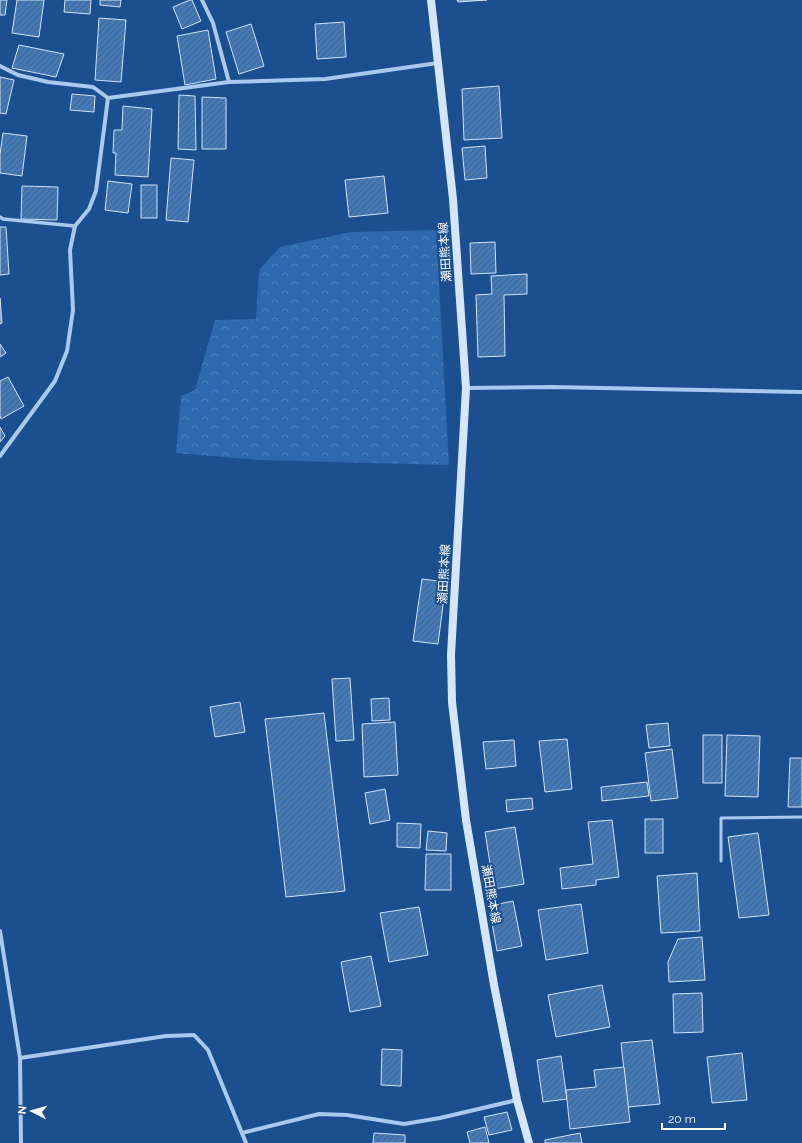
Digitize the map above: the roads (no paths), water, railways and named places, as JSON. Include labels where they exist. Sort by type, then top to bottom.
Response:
[{"type":"main road","name":"瀬田熊本線","points":[[431,0],[453,199],[466,388],[451,655],[452,702],[466,820],[502,1030],[517,1100],[529,1143]]},
{"type":"street","points":[[202,0],[213,23],[229,82]]},
{"type":"street","points":[[0,66],[18,75],[48,82],[94,87],[108,98],[229,82],[325,79],[438,63]]},
{"type":"street","points":[[0,456],[55,381],[67,351],[73,310],[70,250],[75,226],[88,209],[96,191],[108,98]]},
{"type":"street","points":[[0,217],[3,219],[75,226]]},
{"type":"street","points":[[466,388],[552,387],[802,392]]},
{"type":"street","points":[[0,931],[20,1058],[21,1143]]},
{"type":"street","points":[[20,1058],[166,1036],[194,1035],[208,1050],[246,1143]]},
{"type":"street","points":[[242,1133],[320,1114],[347,1115],[404,1124],[440,1118],[517,1100]]},
{"type":"lane","points":[[721,861],[721,818],[802,817]]}]
